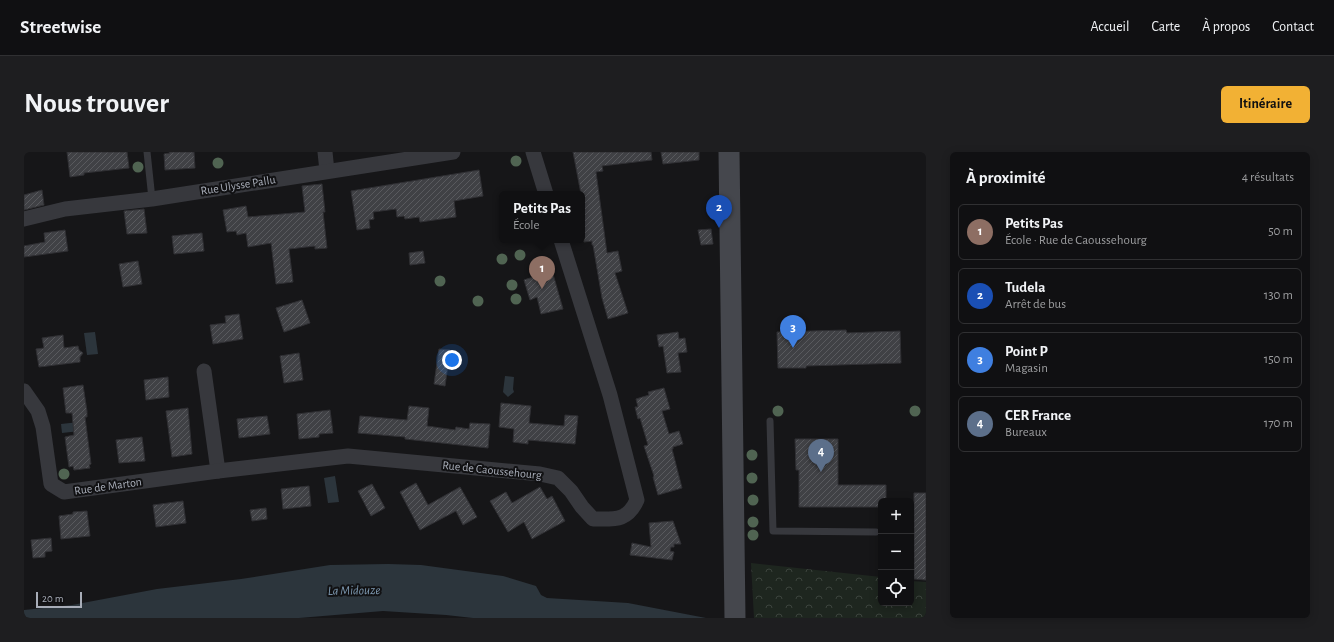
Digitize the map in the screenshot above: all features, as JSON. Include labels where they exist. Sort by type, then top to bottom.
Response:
[{"type":"main road","points":[[729,152],[735,618]]},
{"type":"street","points":[[325,152],[327,172]]},
{"type":"street","name":"Rue Ulysse Pallu","points":[[24,219],[65,209],[152,199],[453,152]]},
{"type":"street","points":[[533,152],[545,191]]},
{"type":"street","name":"Rue de Caoussehourg","points":[[218,471],[348,456],[532,474],[558,478],[571,491],[582,507],[593,519],[618,519],[632,511],[637,500],[610,394],[562,243]]},
{"type":"street","points":[[204,371],[218,471]]},
{"type":"street","name":"Rue de Marton","points":[[24,391],[38,411],[43,427],[51,484],[64,492],[218,471]]},
{"type":"lane","points":[[147,152],[152,199]]},
{"type":"lane","points":[[770,421],[773,531],[876,532]]},
{"type":"green space","points":[[751,563],[878,577],[878,606],[914,606],[914,581],[926,582],[926,618],[754,618]]},
{"type":"water","points":[[95,332],[98,354],[87,355],[84,333]]},
{"type":"water","points":[[505,376],[514,377],[514,392],[508,397],[503,392]]},
{"type":"water","points":[[79,422],[80,431],[62,433],[61,424]]},
{"type":"water","points":[[335,476],[339,502],[328,503],[324,478]]},
{"type":"water","name":"La Midouze","points":[[330,565],[421,565],[503,576],[536,586],[541,595],[547,598],[628,603],[706,618],[473,618],[383,611],[299,618],[24,618],[24,610],[72,605],[157,589],[241,579]]},
{"type":"building","points":[[67,152],[127,152],[129,168],[84,173],[84,175],[70,177]]},
{"type":"building","points":[[169,152],[194,152],[195,168],[165,170],[164,154],[170,153]]},
{"type":"building","points":[[573,152],[651,152],[652,160],[602,166],[603,171],[596,172],[607,253],[618,251],[622,271],[615,273],[628,313],[608,319],[602,298],[592,241],[585,242],[585,191],[580,191]]},
{"type":"building","points":[[661,152],[699,152],[699,160],[663,164]]},
{"type":"building","points":[[479,170],[483,196],[454,201],[456,217],[420,222],[419,217],[405,219],[404,216],[397,217],[396,209],[373,212],[374,219],[369,220],[370,228],[357,230],[351,191]]},
{"type":"building","points":[[322,184],[327,248],[315,249],[315,246],[289,249],[293,282],[276,284],[271,243],[248,247],[246,233],[237,235],[236,231],[227,232],[223,210],[246,206],[248,217],[305,212],[302,186]]},
{"type":"building","points":[[42,190],[44,205],[24,210],[24,195]]},
{"type":"building","points":[[144,209],[147,233],[127,234],[124,211]]},
{"type":"building","points":[[711,229],[713,244],[701,245],[698,230]]},
{"type":"building","points":[[65,230],[68,251],[24,257],[24,246],[45,242],[44,233]]},
{"type":"building","points":[[202,233],[204,251],[174,254],[172,236]]},
{"type":"building","points":[[423,251],[425,263],[410,265],[409,253]]},
{"type":"building","points":[[138,261],[142,284],[123,287],[119,264]]},
{"type":"building","points":[[551,267],[563,309],[541,314],[537,297],[530,300],[524,280],[539,275],[538,271]]},
{"type":"building","points":[[302,300],[310,323],[284,332],[276,308]]},
{"type":"building","points":[[239,314],[243,339],[213,344],[210,325],[226,323],[225,316]]},
{"type":"building","points":[[846,330],[847,333],[900,331],[901,363],[778,368],[777,332]]},
{"type":"building","points":[[678,332],[679,339],[685,338],[687,352],[678,353],[681,372],[667,373],[663,346],[659,347],[657,335]]},
{"type":"building","points":[[63,335],[64,348],[78,346],[79,350],[83,353],[80,357],[80,362],[39,367],[36,349],[44,348],[42,338]]},
{"type":"building","points":[[439,349],[450,350],[445,386],[434,384]]},
{"type":"building","points":[[299,353],[303,380],[284,383],[280,356]]},
{"type":"building","points":[[168,377],[169,397],[146,400],[144,380]]},
{"type":"building","points":[[83,385],[87,411],[87,417],[85,417],[91,464],[89,465],[90,468],[74,470],[73,466],[69,467],[65,437],[74,435],[72,413],[66,413],[63,388]]},
{"type":"building","points":[[664,388],[670,409],[662,411],[669,434],[679,431],[683,444],[673,447],[672,449],[682,488],[658,495],[654,476],[644,446],[648,445],[635,407],[638,407],[636,399],[649,395],[648,392]]},
{"type":"building","points":[[501,403],[531,406],[529,423],[564,426],[565,415],[578,416],[575,444],[528,440],[528,444],[513,442],[514,429],[499,427]]},
{"type":"building","points":[[409,406],[429,408],[427,426],[455,430],[456,427],[469,429],[470,423],[490,424],[488,448],[405,439],[405,437],[358,433],[360,416],[407,420]]},
{"type":"building","points":[[188,408],[192,454],[172,457],[166,411]]},
{"type":"building","points":[[330,410],[333,433],[319,434],[319,437],[299,439],[297,414]]},
{"type":"building","points":[[267,416],[270,434],[239,438],[237,419]]},
{"type":"building","points":[[142,437],[145,461],[119,463],[116,440]]},
{"type":"building","points":[[795,439],[838,439],[838,485],[886,485],[886,498],[878,498],[878,507],[799,507],[799,470],[796,470]]},
{"type":"building","points":[[416,483],[428,505],[460,487],[477,517],[463,525],[456,511],[420,530],[400,492]]},
{"type":"building","points":[[372,484],[385,508],[371,516],[358,491]]},
{"type":"building","points":[[309,486],[311,506],[283,509],[281,489]]},
{"type":"building","points":[[540,487],[547,499],[552,496],[565,521],[532,539],[524,522],[508,532],[490,501],[506,492],[512,503]]},
{"type":"building","points":[[914,493],[926,493],[926,580],[914,579]]},
{"type":"building","points":[[183,501],[186,523],[156,527],[153,505]]},
{"type":"building","points":[[266,508],[267,519],[252,521],[250,510]]},
{"type":"building","points":[[87,511],[90,536],[61,539],[59,516],[73,514],[73,512]]},
{"type":"building","points":[[673,521],[681,544],[674,544],[674,547],[671,547],[670,551],[674,552],[672,560],[630,555],[632,543],[651,547],[649,523]]},
{"type":"building","points":[[51,538],[52,551],[45,552],[45,557],[33,558],[31,540]]},
{"type":"place","name":"Tudela","points":[[719,228]]},
{"type":"place","name":"Petits Pas","points":[[542,289]]},
{"type":"place","name":"Point P","points":[[793,348]]},
{"type":"place","name":"CER France","points":[[821,472]]}]
